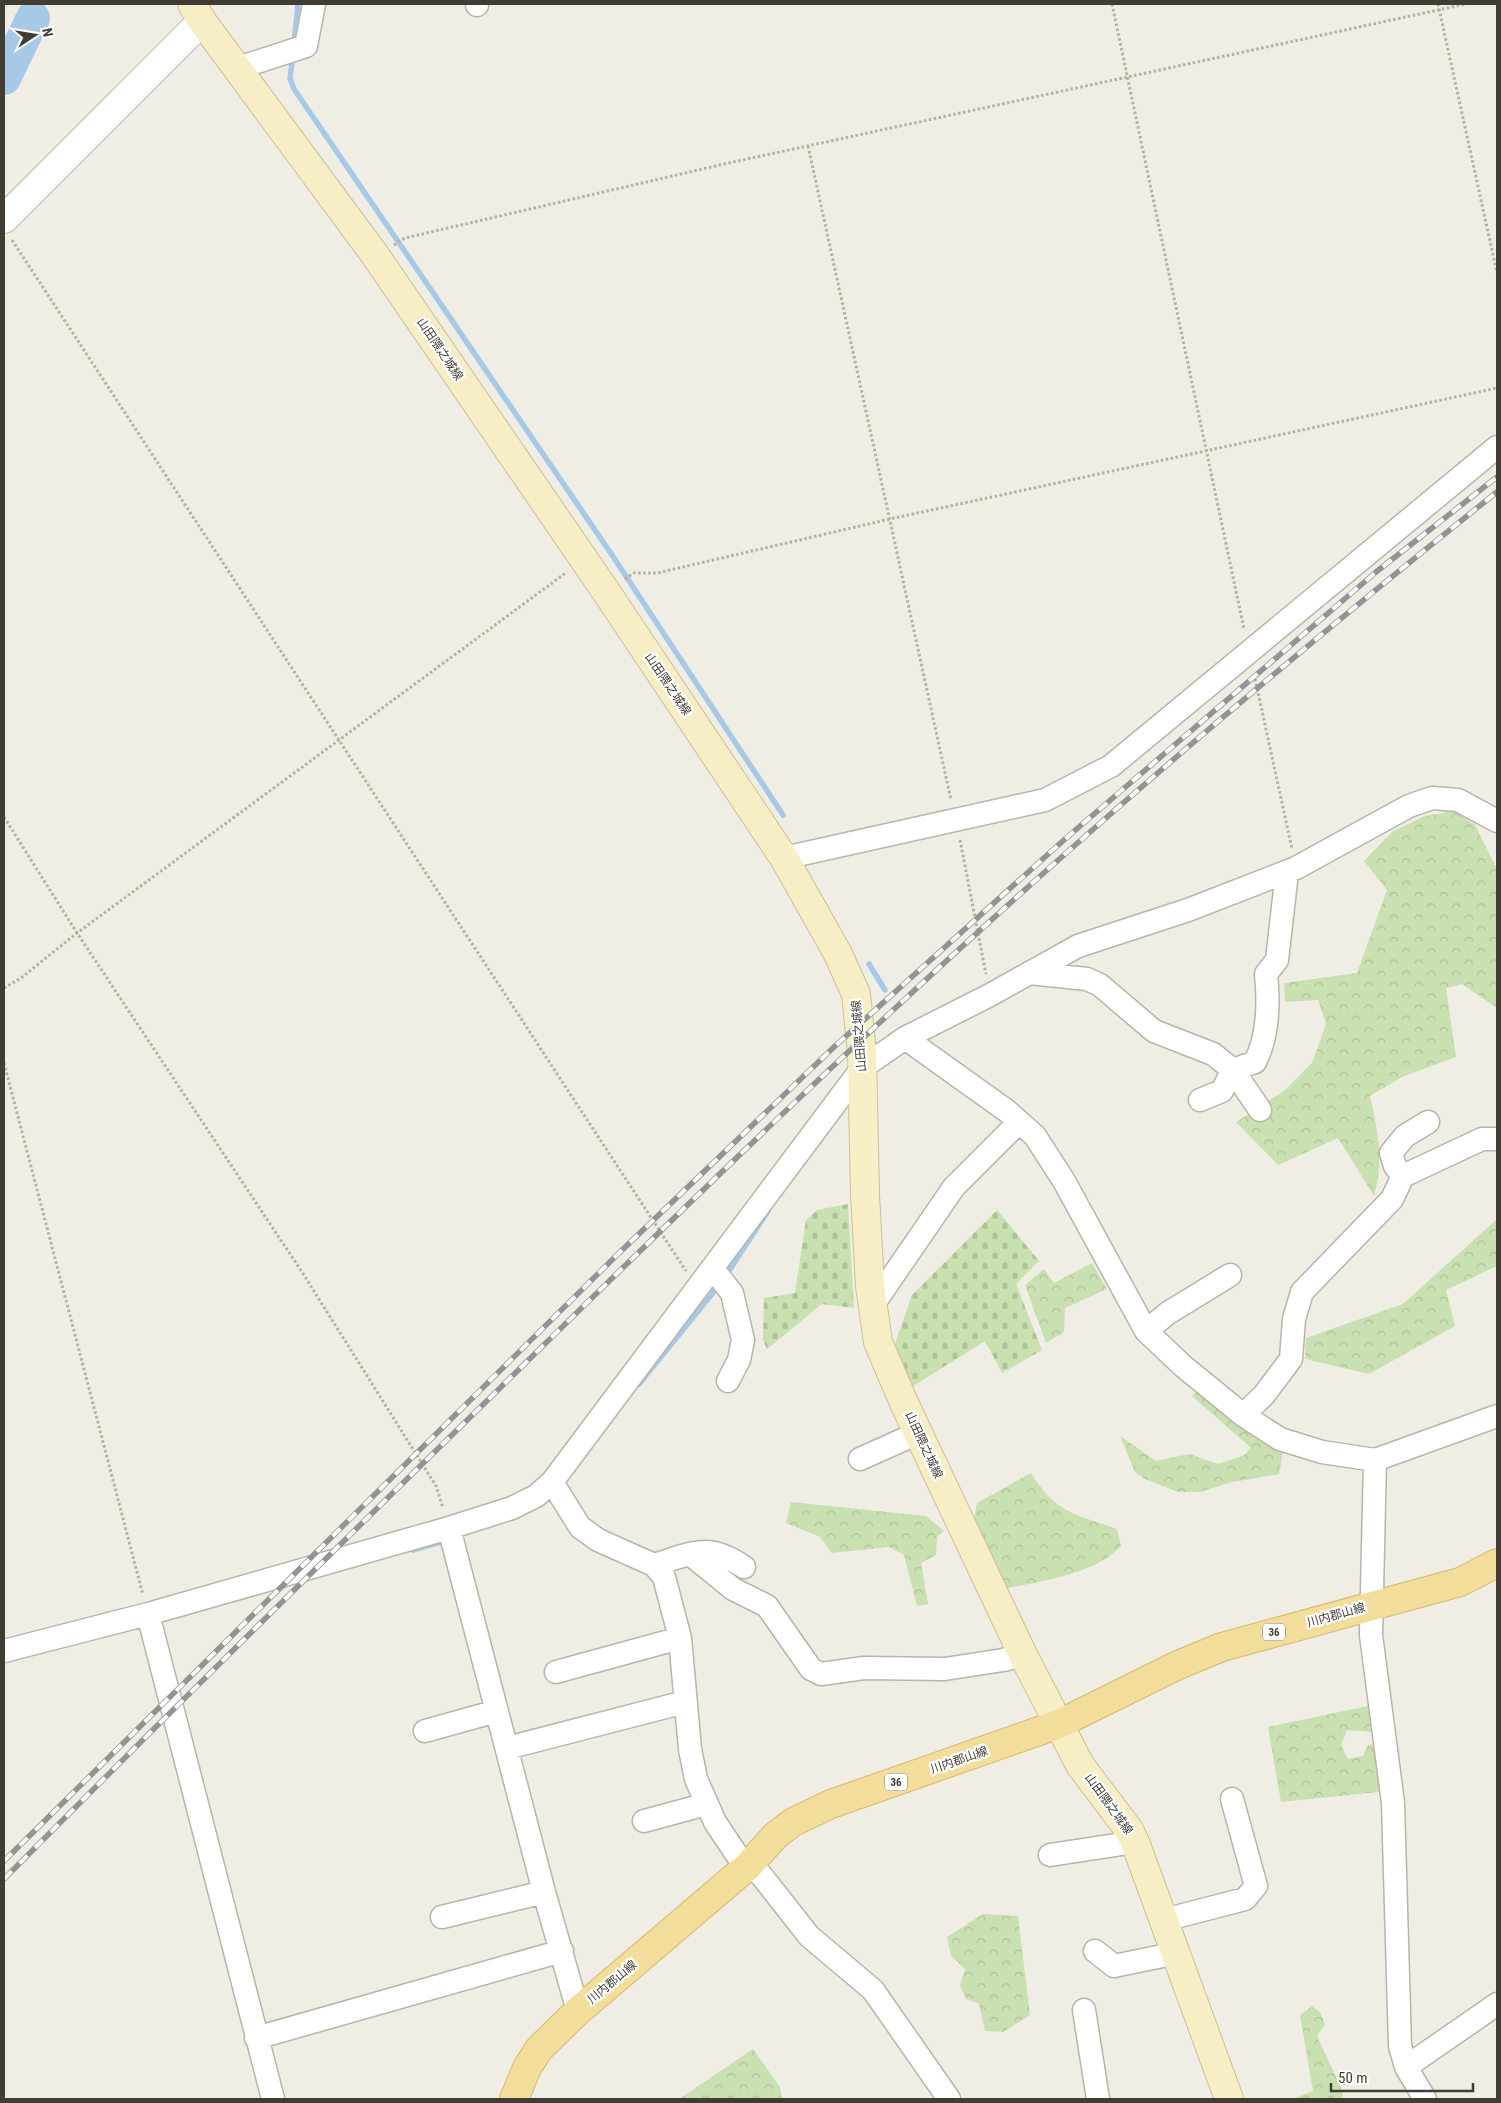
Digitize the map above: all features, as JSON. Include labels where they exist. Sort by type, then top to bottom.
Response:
[{"type":"main road","name":"山田隈之城線","points":[[197,12],[375,255],[584,560],[784,858],[838,954],[856,994],[862,1068],[865,1195],[873,1305],[878,1342],[918,1433],[1022,1655],[1080,1765],[1129,1830],[1135,1842],[1230,2099]]},
{"type":"main road","name":"川内郡山線","points":[[514,2099],[527,2068],[539,2050],[578,2011],[748,1866],[776,1836],[793,1822],[812,1812],[1060,1724],[1178,1665],[1222,1647],[1460,1582],[1497,1563]]},
{"type":"street","points":[[238,68],[306,46],[314,4]]},
{"type":"street","points":[[6,227],[197,12]]},
{"type":"street","points":[[784,858],[956,822],[1045,800],[1103,770],[1497,448]]},
{"type":"street","points":[[4,1651],[150,1619],[451,1535],[536,1496],[552,1482],[697,1288],[719,1277],[862,1068],[905,1038],[990,995],[1078,946],[1188,910],[1292,870],[1409,806],[1432,798],[1458,800],[1497,820]]},
{"type":"street","points":[[1200,1100],[1222,1091],[1233,1070],[1255,1062],[1260,1053],[1270,1006],[1266,974],[1277,960],[1292,870]]},
{"type":"street","points":[[1029,973],[1087,978],[1100,985],[1154,1031],[1212,1054],[1233,1070],[1260,1110]]},
{"type":"street","points":[[905,1038],[1019,1122],[1035,1136],[1064,1181],[1146,1331],[1243,1415],[1280,1440],[1322,1452],[1375,1460],[1497,1416]]},
{"type":"street","points":[[873,1305],[954,1187],[1019,1122]]},
{"type":"street","points":[[1403,1176],[1395,1166],[1391,1153],[1405,1136],[1428,1122]]},
{"type":"street","points":[[1243,1415],[1264,1395],[1291,1359],[1294,1318],[1302,1292],[1392,1199],[1403,1176],[1482,1139],[1497,1138]]},
{"type":"street","points":[[1146,1331],[1168,1313],[1230,1275]]},
{"type":"street","points":[[719,1277],[732,1293],[743,1340],[739,1360],[728,1381]]},
{"type":"street","points":[[860,1459],[918,1433]]},
{"type":"street","points":[[1375,1460],[1371,1635],[1393,1803],[1400,2046],[1406,2067],[1425,2099]]},
{"type":"street","points":[[552,1482],[580,1527],[598,1540],[654,1565],[664,1577],[680,1638],[690,1748],[696,1779],[721,1831],[737,1856],[761,1875],[809,1936],[873,1990],[949,2099]]},
{"type":"street","points":[[451,1535],[544,1892],[578,2011]]},
{"type":"street","points":[[654,1565],[690,1554],[712,1551],[729,1557],[744,1568]]},
{"type":"street","points":[[690,1554],[732,1589],[767,1606],[811,1670],[821,1674],[864,1668],[945,1669],[1003,1660],[1022,1655]]},
{"type":"street","points":[[150,1619],[273,2099]]},
{"type":"street","points":[[556,1672],[680,1638]]},
{"type":"street","points":[[507,1748],[685,1702]]},
{"type":"street","points":[[425,1731],[497,1711]]},
{"type":"street","points":[[1164,1920],[1245,1899],[1256,1886],[1232,1799]]},
{"type":"street","points":[[644,1821],[707,1804]]},
{"type":"street","points":[[1050,1855],[1135,1842]]},
{"type":"street","points":[[442,1917],[544,1892]]},
{"type":"street","points":[[256,2038],[562,1951]]},
{"type":"street","points":[[1095,1951],[1114,1966],[1177,1953]]},
{"type":"street","points":[[1406,2067],[1497,2004]]},
{"type":"street","points":[[1084,2010],[1098,2099]]},
{"type":"path","points":[[1112,4],[1249,652],[1292,870]]},
{"type":"path","points":[[1438,4],[1497,273]]},
{"type":"path","points":[[392,245],[405,238],[808,146],[1466,4]]},
{"type":"path","points":[[808,146],[956,822],[990,995]]},
{"type":"path","points":[[6,227],[697,1288]]},
{"type":"path","points":[[622,581],[634,573],[657,573],[890,519],[1497,388]]},
{"type":"path","points":[[4,988],[21,978],[77,934],[584,560]]},
{"type":"path","points":[[4,817],[77,934],[302,1272],[436,1486],[451,1535]]},
{"type":"path","points":[[4,1063],[150,1619]]},
{"type":"green space","points":[[1454,811],[1475,825],[1497,869],[1497,1008],[1462,984],[1446,988],[1456,1057],[1402,1077],[1370,1096],[1379,1146],[1379,1171],[1374,1196],[1338,1138],[1278,1165],[1236,1122],[1284,1091],[1312,1063],[1326,1024],[1318,1000],[1285,1002],[1284,983],[1357,973],[1387,890],[1364,861],[1392,832],[1425,816]]},
{"type":"green space","points":[[848,1204],[854,1308],[822,1304],[767,1349],[763,1340],[764,1298],[795,1293],[806,1220],[817,1210]]},
{"type":"green space","points":[[997,1210],[1039,1261],[1016,1284],[1042,1350],[1002,1373],[985,1341],[910,1388],[894,1347],[912,1295]]},
{"type":"green space","points":[[1497,1219],[1497,1266],[1446,1290],[1455,1326],[1369,1374],[1305,1359],[1306,1338],[1403,1304]]},
{"type":"green space","points":[[1092,1263],[1107,1289],[1065,1308],[1064,1332],[1046,1343],[1025,1285],[1044,1269],[1054,1283]]},
{"type":"green space","points":[[1199,1389],[1283,1451],[1279,1474],[1232,1482],[1200,1492],[1178,1492],[1145,1479],[1135,1472],[1120,1436],[1156,1461],[1189,1454],[1218,1464],[1243,1456],[1251,1448],[1192,1396]]},
{"type":"green space","points":[[1031,1473],[1040,1487],[1068,1511],[1117,1529],[1121,1546],[1110,1556],[1081,1571],[998,1590],[972,1530],[977,1503]]},
{"type":"green space","points":[[791,1502],[926,1516],[944,1531],[937,1537],[936,1555],[921,1563],[928,1604],[917,1606],[904,1555],[889,1547],[832,1553],[820,1537],[786,1523]]},
{"type":"green space","points":[[1368,1706],[1373,1732],[1347,1730],[1341,1745],[1348,1759],[1363,1756],[1368,1745],[1375,1744],[1379,1792],[1281,1802],[1268,1727]]},
{"type":"green space","points":[[983,1914],[1018,1916],[1030,2015],[1003,2032],[985,2031],[979,2004],[966,1999],[960,1985],[965,1969],[951,1956],[947,1937]]},
{"type":"green space","points":[[1312,2006],[1320,2012],[1325,2025],[1317,2036],[1343,2092],[1342,2099],[1293,2099],[1313,2091],[1300,2015]]},
{"type":"green space","points":[[753,2049],[780,2087],[782,2099],[679,2099]]},
{"type":"waterway","points":[[294,44],[298,4]]},
{"type":"waterway","points":[[4,78],[33,18]]},
{"type":"waterway","points":[[293,55],[290,78],[294,89],[612,555],[783,815]]},
{"type":"waterway","points":[[869,964],[885,990]]},
{"type":"waterway","points":[[725,1277],[768,1211]]},
{"type":"waterway","points":[[639,1384],[720,1284]]},
{"type":"waterway","points":[[413,1550],[448,1540]]},
{"type":"railway","points":[[4,1861],[618,1254],[834,1047],[1065,839],[1376,572],[1497,477]]},
{"type":"railway","points":[[4,1879],[570,1320],[854,1046],[999,913],[1177,756],[1389,579],[1497,492]]}]
